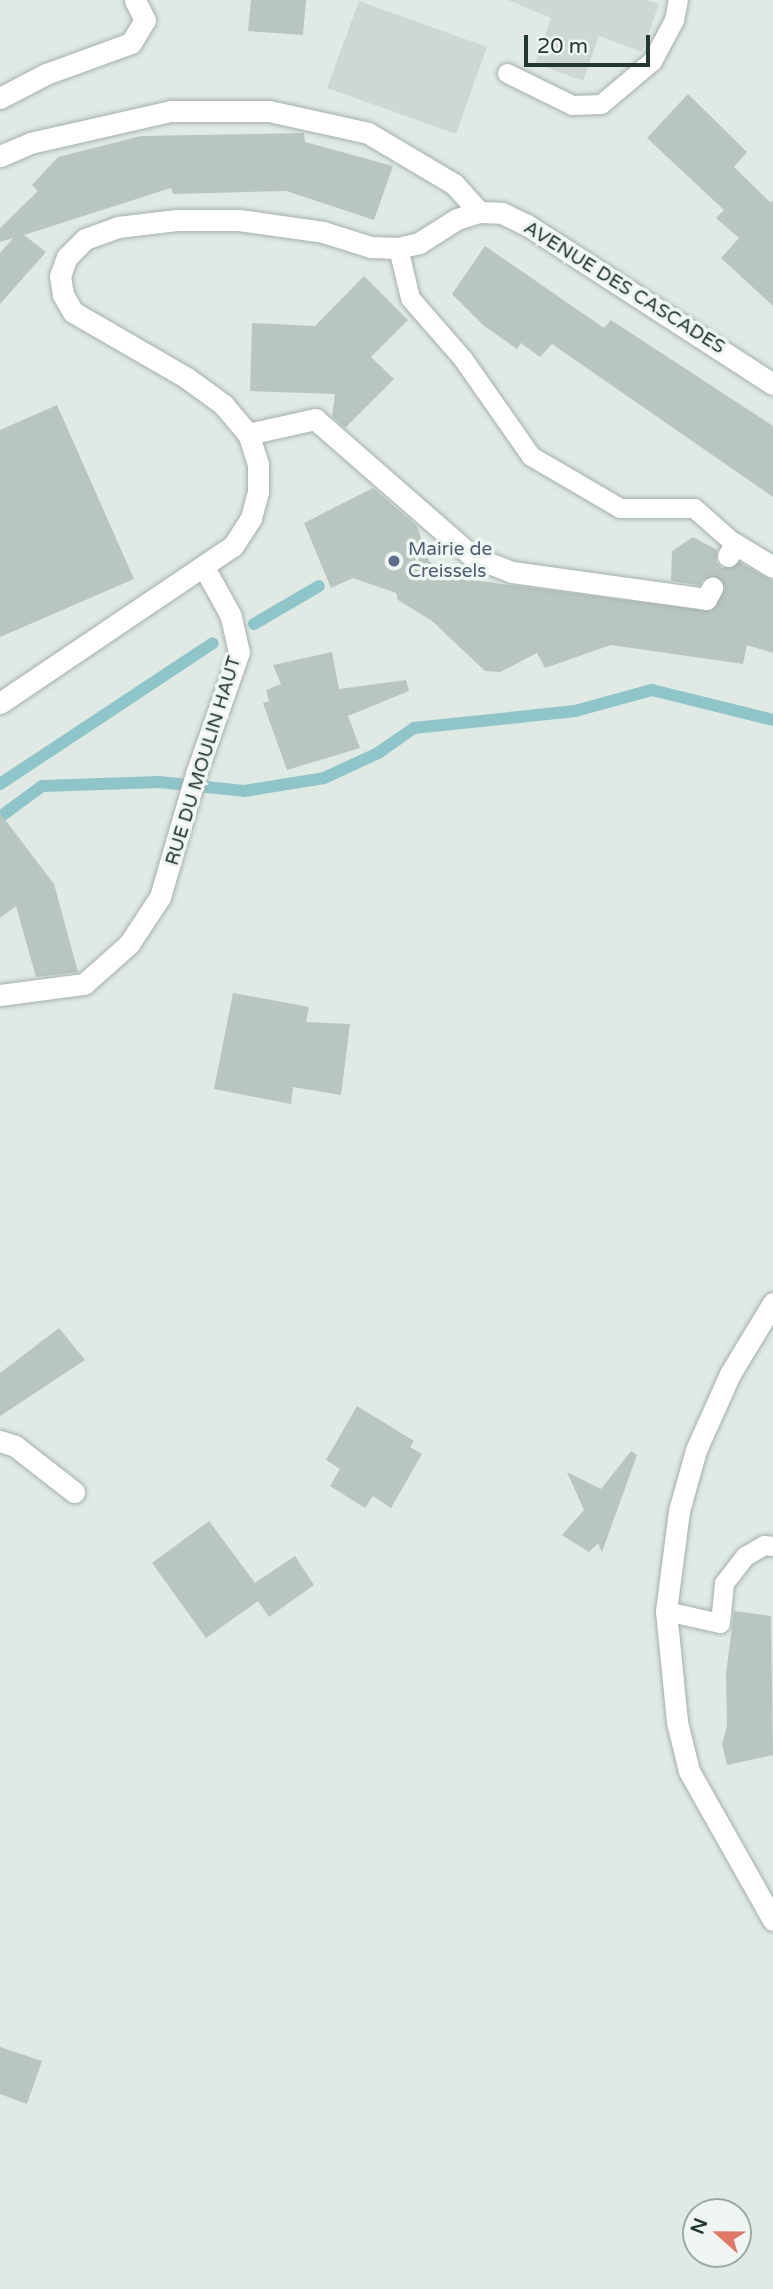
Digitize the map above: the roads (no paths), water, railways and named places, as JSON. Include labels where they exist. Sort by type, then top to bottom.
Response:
[{"type":"street","points":[[0,98],[46,74],[131,43],[145,20],[135,0]]},
{"type":"street","points":[[0,156],[30,143],[171,111],[268,111],[368,133],[454,184],[479,212],[457,219],[419,243],[398,248],[371,247],[282,225],[177,220],[118,227],[85,239],[66,257],[60,276],[62,295],[72,312],[187,377],[224,405],[248,434],[258,464],[258,491],[251,518],[233,546],[205,569],[0,703]]},
{"type":"street","name":"AVENUE DES CASCADES","points":[[479,212],[502,214],[527,225],[773,384]]},
{"type":"street","points":[[248,434],[315,418],[473,557],[512,572],[706,599],[712,588]]},
{"type":"street","points":[[731,550],[773,566]]},
{"type":"street","name":"RUE DU MOULIN HAUT","points":[[0,995],[83,984],[129,944],[160,897],[196,774],[239,652],[231,616],[205,569]]},
{"type":"street","points":[[773,1303],[730,1374],[696,1450],[680,1511],[666,1611],[677,1722],[689,1771],[773,1920]]},
{"type":"street","points":[[0,1441],[15,1446],[74,1492]]},
{"type":"lane","points":[[506,73],[572,105],[601,104],[652,61],[674,20],[678,0]]},
{"type":"lane","points":[[398,248],[410,298],[463,359],[531,456],[620,508],[694,508],[731,550]]},
{"type":"lane","points":[[666,1611],[720,1623],[724,1583],[745,1556],[764,1545],[773,1546]]},
{"type":"waterway","points":[[254,624],[319,586]]},
{"type":"waterway","points":[[0,784],[213,643]]},
{"type":"waterway","points":[[0,817],[42,786],[159,782],[244,791],[324,778],[378,753],[414,728],[575,711],[652,690],[773,720]]},
{"type":"tunnel","points":[[712,588],[728,556]]},
{"type":"place","name":"Mairie de Creissels","points":[[394,561]]}]
